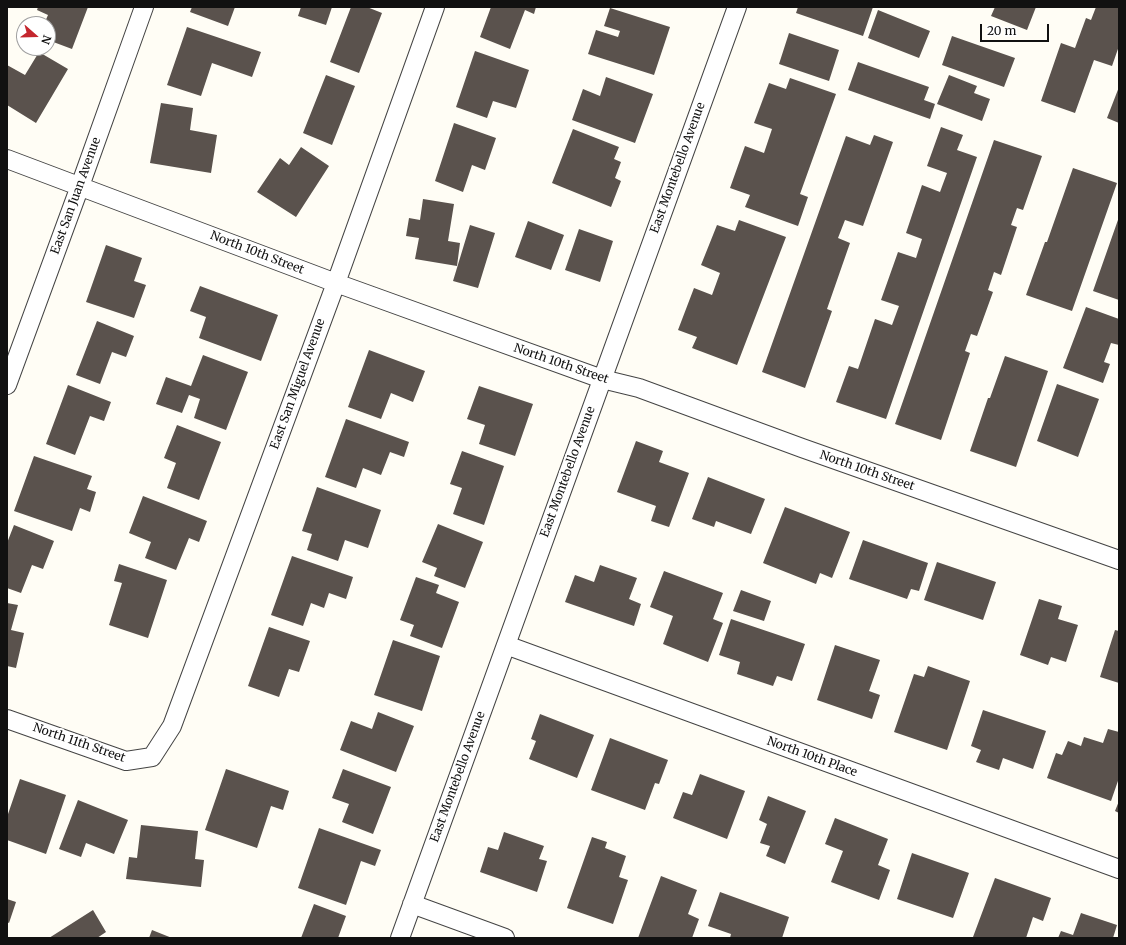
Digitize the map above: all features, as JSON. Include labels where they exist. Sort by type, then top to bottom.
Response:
[{"type":"street","name":"East San Juan Avenue","points":[[7,385],[144,7]]},
{"type":"street","name":"East San Miguel Avenue","points":[[152,757],[172,726],[336,283],[435,7]]},
{"type":"street","name":"East Montebello Avenue","points":[[400,938],[737,7]]},
{"type":"street","name":"North 10th Street","points":[[7,159],[336,283],[602,380],[639,388],[802,448],[1119,560]]},
{"type":"street","name":"North 10th Place","points":[[506,645],[1119,869]]},
{"type":"street","name":"North 11th Street","points":[[7,719],[126,761],[152,757]]},
{"type":"street","points":[[412,904],[505,938]]},
{"type":"building","points":[[38,7],[88,7],[72,49],[56,43],[56,16],[48,16],[37,10]]},
{"type":"building","points":[[192,7],[235,7],[228,26],[190,12]]},
{"type":"building","points":[[301,7],[332,7],[326,25],[298,16]]},
{"type":"building","points":[[351,7],[367,7],[382,13],[359,73],[330,62]]},
{"type":"building","points":[[491,7],[536,7],[534,14],[525,10],[510,49],[480,37]]},
{"type":"building","points":[[798,7],[873,7],[863,36],[796,13]]},
{"type":"building","points":[[995,7],[1036,7],[1027,30],[991,16]]},
{"type":"building","points":[[1096,7],[1119,7],[1119,46],[1112,66],[1094,60],[1075,113],[1041,101],[1061,43],[1075,48],[1086,18],[1091,20]]},
{"type":"building","points":[[610,8],[670,27],[654,75],[588,54],[596,30],[618,37],[620,31],[604,26]]},
{"type":"building","points":[[878,10],[930,31],[919,58],[868,38]]},
{"type":"building","points":[[187,27],[261,52],[252,77],[212,63],[201,96],[167,85]]},
{"type":"building","points":[[789,33],[839,50],[829,81],[779,64]]},
{"type":"building","points":[[952,36],[1015,58],[1004,87],[942,65]]},
{"type":"building","points":[[475,51],[529,70],[516,108],[493,101],[487,118],[456,107]]},
{"type":"building","points":[[37,56],[46,56],[68,69],[36,123],[7,105],[7,65],[25,75]]},
{"type":"building","points":[[858,62],[929,87],[924,100],[935,104],[930,119],[848,90]]},
{"type":"building","points":[[326,75],[355,86],[332,145],[303,133]]},
{"type":"building","points":[[949,75],[977,86],[974,93],[990,99],[982,121],[937,104]]},
{"type":"building","points":[[606,77],[653,94],[635,143],[572,120],[583,89],[600,96]]},
{"type":"building","points":[[790,78],[836,94],[800,194],[808,197],[798,226],[745,207],[750,195],[730,188],[745,146],[764,153],[772,129],[754,123],[769,83],[786,89]]},
{"type":"building","points":[[1119,87],[1119,123],[1107,118]]},
{"type":"building","points":[[161,103],[193,108],[190,130],[217,135],[211,173],[150,163]]},
{"type":"building","points":[[454,123],[496,138],[485,170],[472,165],[463,192],[435,181]]},
{"type":"building","points":[[941,127],[963,135],[957,150],[977,157],[886,419],[836,402],[849,366],[858,369],[875,319],[892,325],[899,306],[881,300],[898,252],[916,258],[922,239],[906,233],[922,185],[940,192],[947,173],[927,166]]},
{"type":"building","points":[[573,129],[619,147],[614,159],[621,162],[615,178],[621,181],[611,207],[552,183]]},
{"type":"building","points":[[874,135],[893,142],[863,226],[845,220],[838,238],[850,243],[827,309],[832,311],[805,388],[762,372],[846,136],[870,145]]},
{"type":"building","points":[[994,140],[1042,156],[1023,210],[1017,208],[1011,225],[1017,227],[1001,275],[994,272],[988,290],[993,292],[977,336],[971,334],[965,351],[970,353],[941,440],[895,424]]},
{"type":"building","points":[[301,147],[329,166],[296,217],[257,192],[280,158],[289,165]]},
{"type":"building","points":[[1073,168],[1117,183],[1072,311],[1026,295],[1045,242],[1047,242]]},
{"type":"building","points":[[423,199],[454,204],[448,241],[460,243],[457,266],[415,259],[419,238],[406,236],[409,218],[420,220]]},
{"type":"building","points":[[1119,217],[1119,300],[1093,291]]},
{"type":"building","points":[[739,220],[786,237],[737,365],[692,348],[697,337],[678,330],[694,288],[712,295],[720,273],[701,265],[717,225],[735,231]]},
{"type":"building","points":[[528,221],[564,235],[551,270],[515,257]]},
{"type":"building","points":[[470,225],[495,233],[478,288],[453,281]]},
{"type":"building","points":[[579,229],[613,241],[600,282],[565,270]]},
{"type":"building","points":[[106,245],[142,258],[134,281],[146,285],[134,318],[86,302]]},
{"type":"building","points":[[200,286],[278,315],[261,361],[199,338],[206,317],[190,311]]},
{"type":"building","points":[[1086,307],[1119,319],[1119,345],[1111,343],[1104,362],[1110,364],[1103,383],[1063,368]]},
{"type":"building","points":[[97,321],[134,336],[126,357],[112,352],[100,384],[76,375]]},
{"type":"building","points":[[369,350],[425,371],[413,402],[391,393],[381,419],[348,407]]},
{"type":"building","points":[[203,355],[248,372],[226,430],[194,418],[200,399],[189,395],[182,413],[156,404],[166,377],[191,386]]},
{"type":"building","points":[[1005,356],[1048,371],[1016,467],[970,451],[988,398],[990,398]]},
{"type":"building","points":[[1057,384],[1099,399],[1078,457],[1037,441]]},
{"type":"building","points":[[68,385],[111,402],[104,421],[90,416],[75,455],[46,444]]},
{"type":"building","points":[[479,386],[533,404],[515,456],[479,444],[485,425],[467,419]]},
{"type":"building","points":[[346,419],[409,442],[404,457],[390,452],[381,475],[363,468],[356,488],[325,477]]},
{"type":"building","points":[[177,425],[221,442],[199,500],[167,488],[176,463],[164,458]]},
{"type":"building","points":[[636,441],[663,451],[659,462],[689,473],[669,527],[651,521],[656,506],[617,492]]},
{"type":"building","points":[[462,451],[504,466],[484,525],[453,514],[462,488],[450,484]]},
{"type":"building","points":[[34,456],[92,476],[87,489],[96,492],[90,512],[80,508],[72,531],[14,511]]},
{"type":"building","points":[[708,477],[765,499],[751,534],[716,521],[714,527],[692,519]]},
{"type":"building","points":[[317,487],[381,510],[368,548],[345,540],[338,561],[307,550],[312,534],[302,531]]},
{"type":"building","points":[[143,496],[207,521],[199,542],[189,538],[176,570],[145,558],[151,542],[129,533]]},
{"type":"building","points":[[785,507],[850,532],[832,578],[820,573],[816,584],[763,563]]},
{"type":"building","points":[[438,524],[483,542],[465,588],[434,576],[437,568],[422,562]]},
{"type":"building","points":[[14,525],[54,541],[43,569],[32,565],[21,593],[7,588],[7,543]]},
{"type":"building","points":[[863,540],[928,563],[919,591],[911,589],[907,599],[849,579]]},
{"type":"building","points":[[292,556],[353,577],[346,599],[329,593],[324,608],[311,603],[303,626],[271,615]]},
{"type":"building","points":[[937,562],[996,582],[983,620],[924,600]]},
{"type":"building","points":[[119,564],[167,580],[148,638],[109,625],[122,583],[114,581]]},
{"type":"building","points":[[600,565],[637,578],[629,599],[641,604],[634,626],[565,602],[575,575],[594,582]]},
{"type":"building","points":[[664,571],[723,593],[713,619],[723,623],[708,662],[663,644],[673,616],[650,607]]},
{"type":"building","points":[[416,577],[439,585],[436,593],[459,602],[442,648],[410,636],[414,625],[400,620]]},
{"type":"building","points":[[741,590],[771,601],[764,621],[733,611]]},
{"type":"building","points":[[1039,599],[1062,606],[1058,619],[1078,625],[1066,662],[1051,657],[1048,665],[1020,655]]},
{"type":"building","points":[[7,603],[18,605],[11,630],[24,633],[16,668],[7,666]]},
{"type":"building","points":[[731,619],[805,644],[792,681],[777,676],[773,686],[737,674],[740,662],[719,655]]},
{"type":"building","points":[[269,627],[310,641],[299,672],[289,669],[279,697],[248,686]]},
{"type":"building","points":[[1115,630],[1119,631],[1119,683],[1100,677]]},
{"type":"building","points":[[393,640],[440,656],[422,711],[374,695]]},
{"type":"building","points":[[835,645],[880,660],[869,691],[880,695],[872,719],[817,700]]},
{"type":"building","points":[[928,666],[970,681],[947,750],[894,732],[914,674],[924,677]]},
{"type":"building","points":[[983,710],[1046,731],[1033,769],[1003,758],[999,770],[976,762],[981,750],[971,746]]},
{"type":"building","points":[[378,712],[414,726],[396,772],[340,750],[351,721],[372,729]]},
{"type":"building","points":[[540,714],[594,735],[577,778],[529,759],[536,741],[531,739]]},
{"type":"building","points":[[1108,729],[1119,732],[1119,778],[1111,801],[1047,778],[1056,753],[1062,755],[1068,741],[1081,746],[1084,737],[1103,743]]},
{"type":"building","points":[[610,738],[668,760],[659,784],[655,783],[645,810],[591,790]]},
{"type":"building","points":[[226,769],[289,791],[283,810],[271,806],[257,848],[205,830]]},
{"type":"building","points":[[343,769],[391,787],[373,834],[342,822],[349,804],[332,798]]},
{"type":"building","points":[[700,774],[745,791],[727,839],[673,818],[683,792],[692,795]]},
{"type":"building","points":[[20,779],[66,795],[46,854],[7,840],[7,817]]},
{"type":"building","points":[[768,796],[806,811],[785,864],[766,856],[770,846],[760,843],[767,824],[759,820]]},
{"type":"building","points":[[78,800],[128,820],[114,854],[86,843],[81,857],[59,849]]},
{"type":"building","points":[[1119,801],[1119,813],[1115,811]]},
{"type":"building","points":[[835,818],[888,839],[878,865],[890,870],[879,900],[831,882],[843,851],[825,844]]},
{"type":"building","points":[[141,825],[198,831],[195,859],[204,860],[201,887],[126,879],[129,857],[137,858]]},
{"type":"building","points":[[319,828],[381,850],[375,866],[361,861],[346,905],[298,888]]},
{"type":"building","points":[[504,832],[544,846],[539,859],[547,861],[537,892],[480,872],[488,847],[498,850]]},
{"type":"building","points":[[592,837],[607,842],[605,848],[626,856],[619,877],[628,880],[613,924],[567,908]]},
{"type":"building","points":[[912,853],[969,873],[953,918],[897,899]]},
{"type":"building","points":[[661,876],[697,890],[688,914],[699,919],[692,938],[638,938]]},
{"type":"building","points":[[995,878],[1051,898],[1043,921],[1033,917],[1026,938],[973,937]]},
{"type":"building","points":[[720,892],[789,917],[782,938],[730,938],[731,934],[708,926]]},
{"type":"building","points":[[7,899],[16,902],[9,923],[7,922]]},
{"type":"building","points":[[314,904],[346,916],[338,938],[301,938]]},
{"type":"building","points":[[93,910],[106,932],[97,938],[49,938]]},
{"type":"building","points":[[1081,913],[1117,925],[1113,938],[1058,938],[1061,931],[1073,935]]},
{"type":"building","points":[[152,930],[172,938],[149,938]]}]
